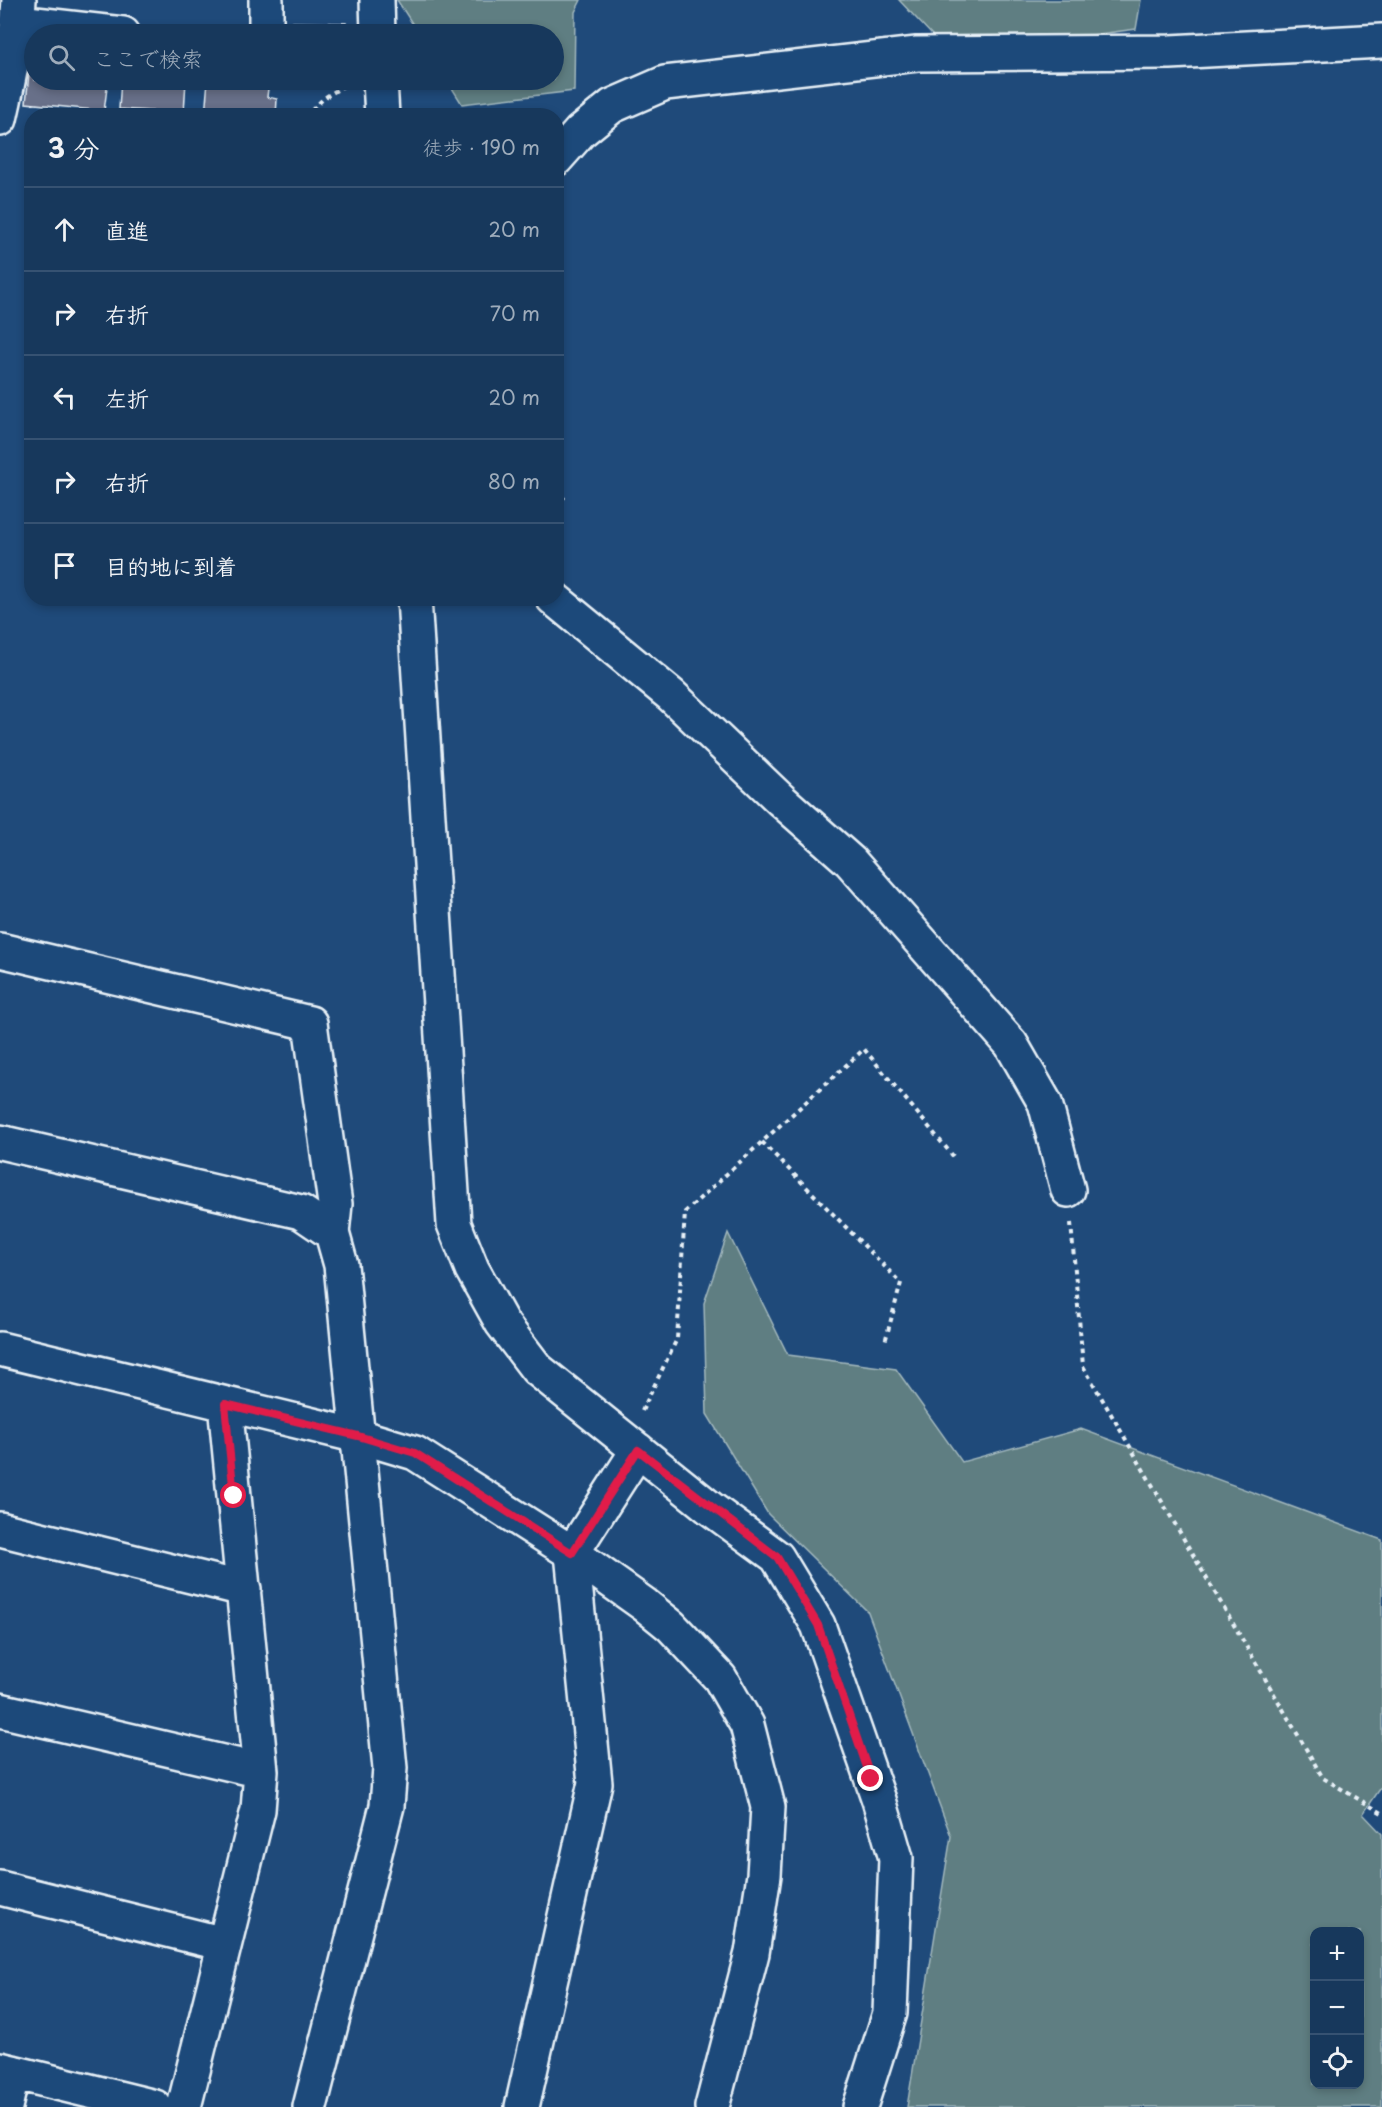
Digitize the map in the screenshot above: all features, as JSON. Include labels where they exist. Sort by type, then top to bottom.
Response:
[{"type":"street","points":[[266,0],[267,24]]},
{"type":"street","points":[[377,0],[378,24]]},
{"type":"street","points":[[0,119],[9,82],[18,11],[77,24]]},
{"type":"street","points":[[564,150],[580,132],[612,106],[664,83],[917,54],[1170,52],[1382,40]]},
{"type":"street","points":[[381,90],[382,108]]},
{"type":"street","points":[[415,606],[454,1224],[472,1269],[502,1323],[537,1369],[777,1557],[818,1625],[879,1800],[896,1858],[890,2013],[860,2107]]},
{"type":"street","points":[[563,606],[671,695],[781,800],[850,861],[1011,1044],[1045,1103],[1068,1190]]},
{"type":"street","points":[[0,950],[310,1023],[335,1204],[332,1233],[341,1265],[390,1768],[387,1806],[310,2107]]},
{"type":"street","points":[[0,1142],[302,1212],[332,1233]]},
{"type":"street","points":[[0,1349],[358,1436],[415,1453],[572,1553],[645,1605],[671,1626],[720,1678],[747,1725],[768,1807],[764,1875],[752,1953],[712,2107]]},
{"type":"street","points":[[184,2107],[258,1810],[261,1771],[225,1404]]},
{"type":"street","points":[[522,2107],[595,1783],[572,1553],[633,1446]]},
{"type":"street","points":[[0,1530],[244,1588]]},
{"type":"street","points":[[0,1710],[261,1771]]},
{"type":"street","points":[[0,1888],[224,1944]]},
{"type":"street","points":[[5,2107],[7,2071],[155,2107]]},
{"type":"path","points":[[314,108],[324,98],[337,90]]},
{"type":"path","points":[[633,1446],[677,1339],[685,1212],[864,1049],[953,1156]]},
{"type":"path","points":[[762,1142],[901,1283],[885,1342]]},
{"type":"path","points":[[1068,1190],[1083,1366],[1323,1778],[1382,1813]]},
{"type":"green space","points":[[397,0],[581,0],[575,12],[574,91],[462,104],[453,90],[564,90],[564,24],[413,24]]},
{"type":"green space","points":[[899,0],[1141,0],[1136,29],[950,54]]},
{"type":"green space","points":[[728,1233],[788,1355],[896,1369],[962,1462],[1081,1429],[1382,1540],[1382,1786],[1363,1814],[1382,1834],[1382,2107],[907,2107],[951,1836],[868,1612],[768,1514],[707,1414],[704,1303]]},
{"type":"building","points":[[293,22],[346,23],[346,24],[293,24]]},
{"type":"building","points":[[27,90],[107,90],[104,108],[75,108],[26,103]]},
{"type":"building","points":[[120,90],[185,90],[184,108],[119,108]]},
{"type":"building","points":[[207,90],[268,90],[267,97],[277,99],[276,108],[206,108]]},
{"type":"route","points":[[234,1496],[225,1404],[358,1436],[415,1453],[572,1553],[638,1450],[710,1508],[777,1557],[818,1625],[871,1779]]}]
